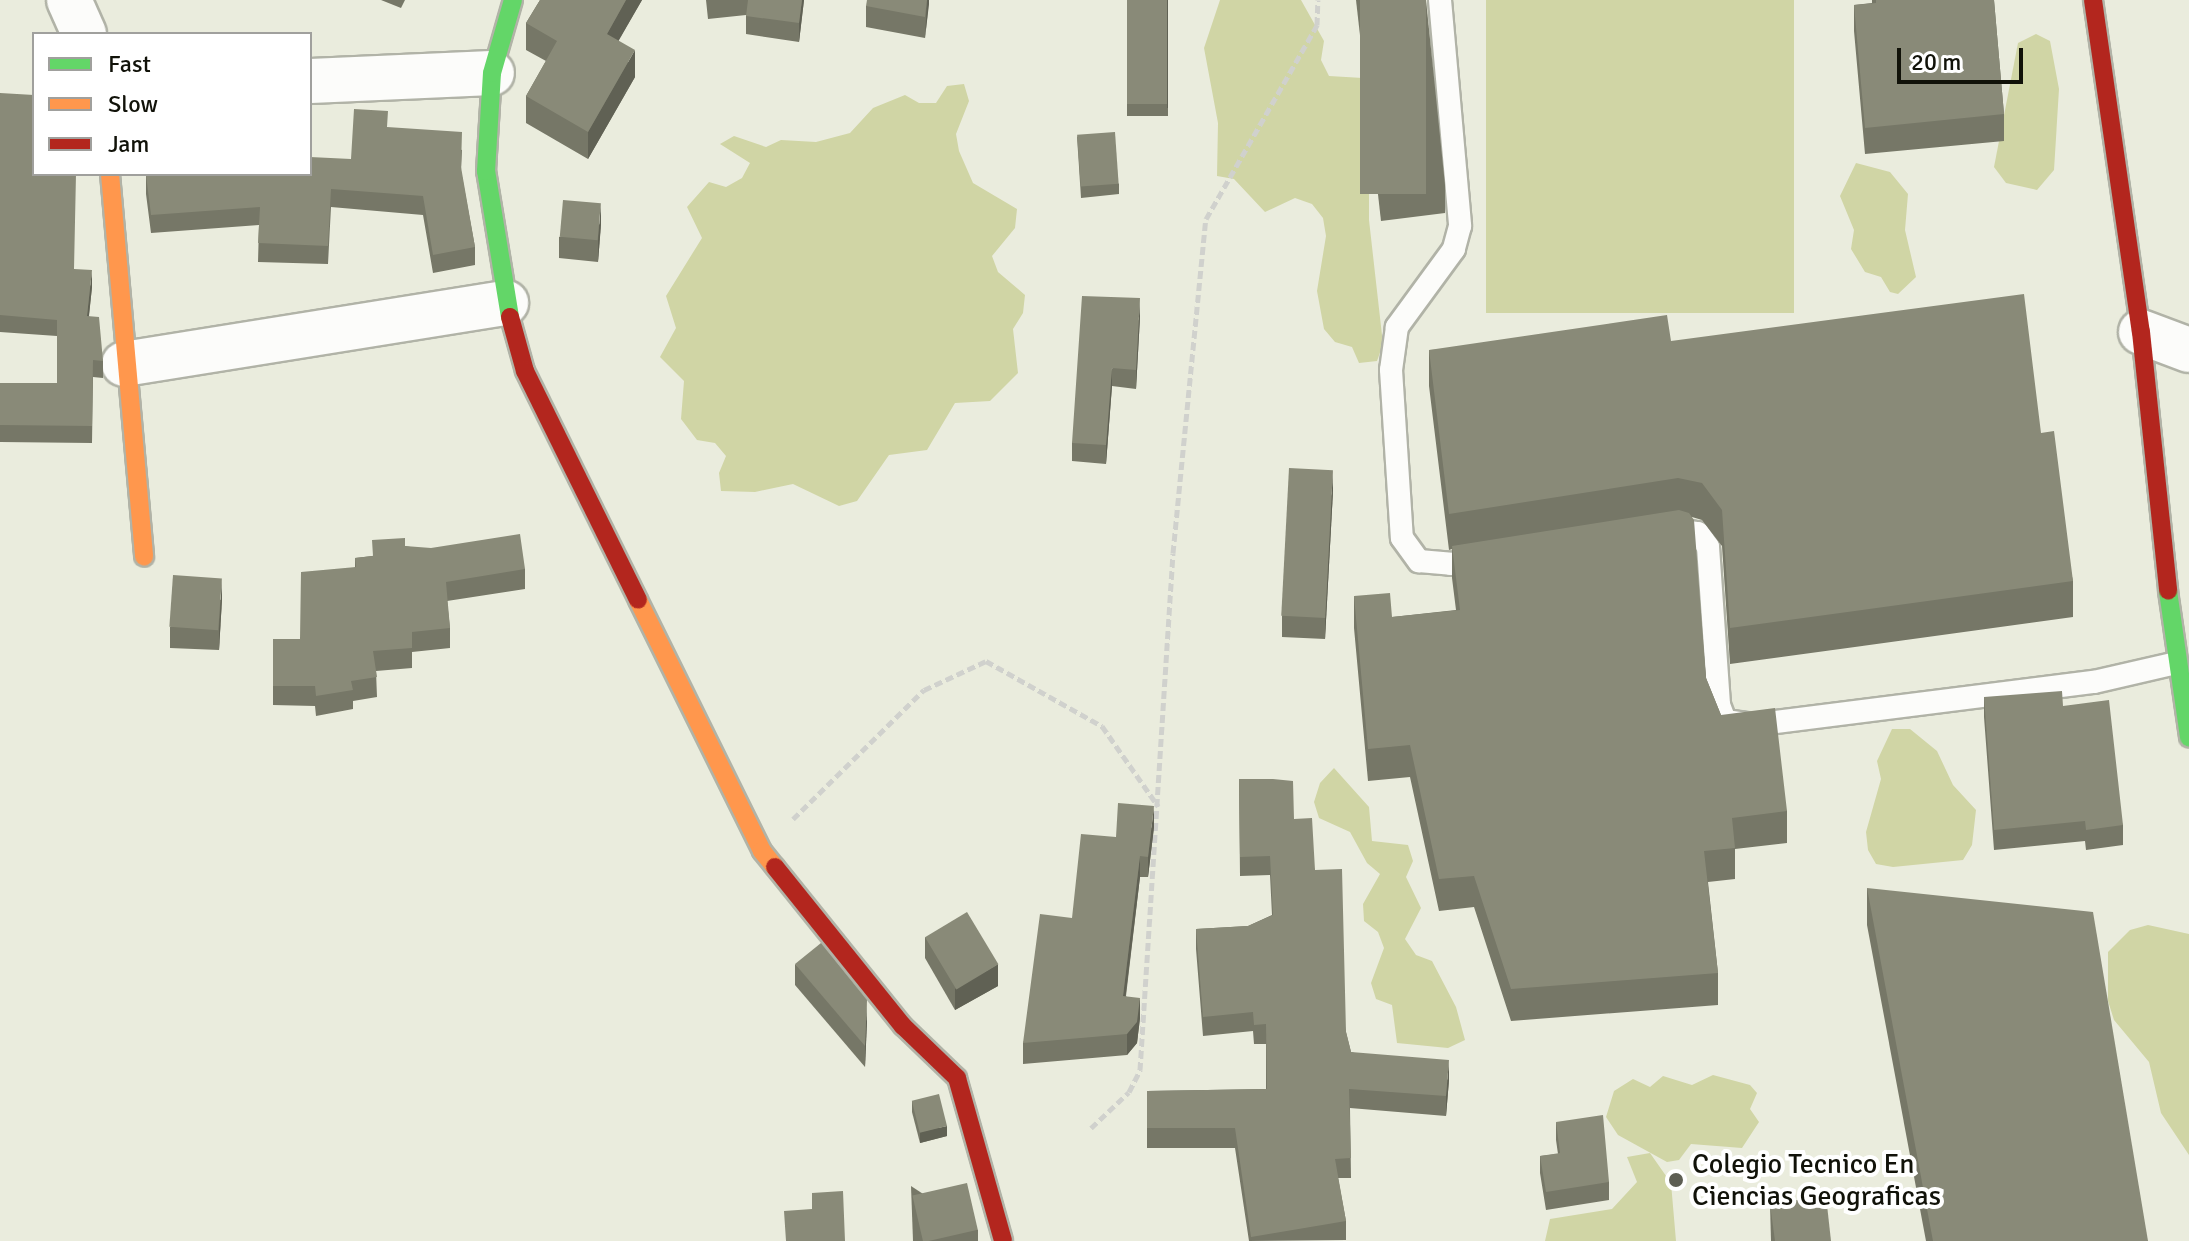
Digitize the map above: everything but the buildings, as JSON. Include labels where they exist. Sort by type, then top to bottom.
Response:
[{"type":"main road","points":[[513,0],[492,73],[486,171],[506,303],[525,371],[762,851],[903,1026],[957,1078],[1003,1241]]},
{"type":"main road","points":[[2093,0],[2141,332],[2176,663],[2189,737]]},
{"type":"main road","points":[[110,176],[124,364],[144,556]]},
{"type":"street","points":[[69,0],[83,32]]},
{"type":"street","points":[[312,81],[492,73]]},
{"type":"street","points":[[124,364],[506,303]]},
{"type":"street","points":[[2141,332],[2189,350]]},
{"type":"lane","points":[[1440,0],[1460,226],[1454,249],[1397,327],[1391,370],[1402,538],[1419,561],[1451,564],[1512,554]]},
{"type":"lane","points":[[1649,533],[1680,528],[1698,533],[1708,547],[1719,705],[1725,721],[1752,725],[2094,682],[2176,663]]},
{"type":"path","points":[[1091,1128],[1129,1092],[1140,1070],[1173,553],[1206,219],[1317,25],[1318,0]]},
{"type":"path","points":[[762,851],[924,690],[986,661],[1102,726],[1158,807]]},
{"type":"green space","points":[[1220,0],[1301,0],[1324,41],[1321,60],[1329,76],[1363,78],[1369,115],[1369,220],[1383,344],[1377,361],[1359,363],[1352,347],[1335,342],[1324,329],[1317,291],[1326,236],[1323,218],[1312,204],[1295,198],[1265,212],[1234,179],[1217,176],[1218,123],[1204,48]]},
{"type":"green space","points":[[1486,0],[1794,0],[1794,313],[1486,313]]},
{"type":"green space","points":[[2036,34],[2050,41],[2059,89],[2054,170],[2037,190],[2006,183],[1994,167],[2018,43]]},
{"type":"green space","points":[[964,84],[969,101],[956,134],[959,151],[973,183],[1017,209],[1015,228],[992,256],[998,272],[1025,295],[1023,313],[1013,329],[1018,373],[990,401],[955,403],[927,450],[889,455],[857,501],[839,506],[793,484],[755,492],[721,491],[719,473],[726,456],[715,443],[697,440],[681,419],[684,381],[660,357],[676,328],[666,296],[702,238],[687,207],[709,182],[726,187],[742,178],[750,163],[720,144],[734,136],[766,147],[781,140],[816,142],[850,133],[873,108],[905,95],[919,103],[936,103],[947,86]]},
{"type":"green space","points":[[1856,163],[1890,172],[1908,194],[1905,230],[1916,277],[1898,294],[1890,292],[1881,277],[1865,272],[1851,249],[1854,230],[1840,196]]},
{"type":"green space","points":[[1892,729],[1910,729],[1937,751],[1953,785],[1976,810],[1972,845],[1963,860],[1893,867],[1876,864],[1868,850],[1866,832],[1881,779],[1877,761]]},
{"type":"green space","points":[[1334,768],[1369,807],[1372,841],[1408,845],[1413,861],[1406,877],[1421,908],[1405,939],[1416,955],[1432,961],[1456,1007],[1465,1040],[1448,1048],[1397,1043],[1392,1005],[1376,999],[1371,983],[1384,948],[1378,932],[1364,921],[1363,904],[1380,874],[1367,863],[1350,832],[1319,818],[1314,802],[1320,783]]},
{"type":"green space","points":[[2148,925],[2189,934],[2189,1155],[2161,1113],[2149,1062],[2114,1020],[2108,1001],[2108,952],[2130,930]]},
{"type":"green space","points":[[1713,1075],[1750,1085],[1757,1093],[1750,1109],[1759,1122],[1742,1148],[1691,1144],[1679,1160],[1667,1162],[1618,1135],[1606,1117],[1614,1091],[1633,1079],[1650,1087],[1663,1076],[1692,1085]]},
{"type":"green space","points":[[1650,1153],[1671,1183],[1676,1241],[1545,1241],[1550,1219],[1612,1209],[1637,1182],[1627,1157]]},
{"type":"traffic: fast","points":[[510,317],[486,171],[492,73],[513,0]]},
{"type":"traffic: fast","points":[[2168,591],[2189,737]]},
{"type":"traffic: slow","points":[[110,176],[144,556]]},
{"type":"traffic: slow","points":[[638,600],[762,851],[775,867]]},
{"type":"traffic: jam","points":[[2093,0],[2141,332],[2168,591]]},
{"type":"traffic: jam","points":[[510,317],[525,371],[638,600]]},
{"type":"traffic: jam","points":[[775,867],[903,1026],[957,1078],[1003,1241]]},
{"type":"place","name":"Colegio Tecnico En Ciencias Geograficas","points":[[1676,1180]]}]
